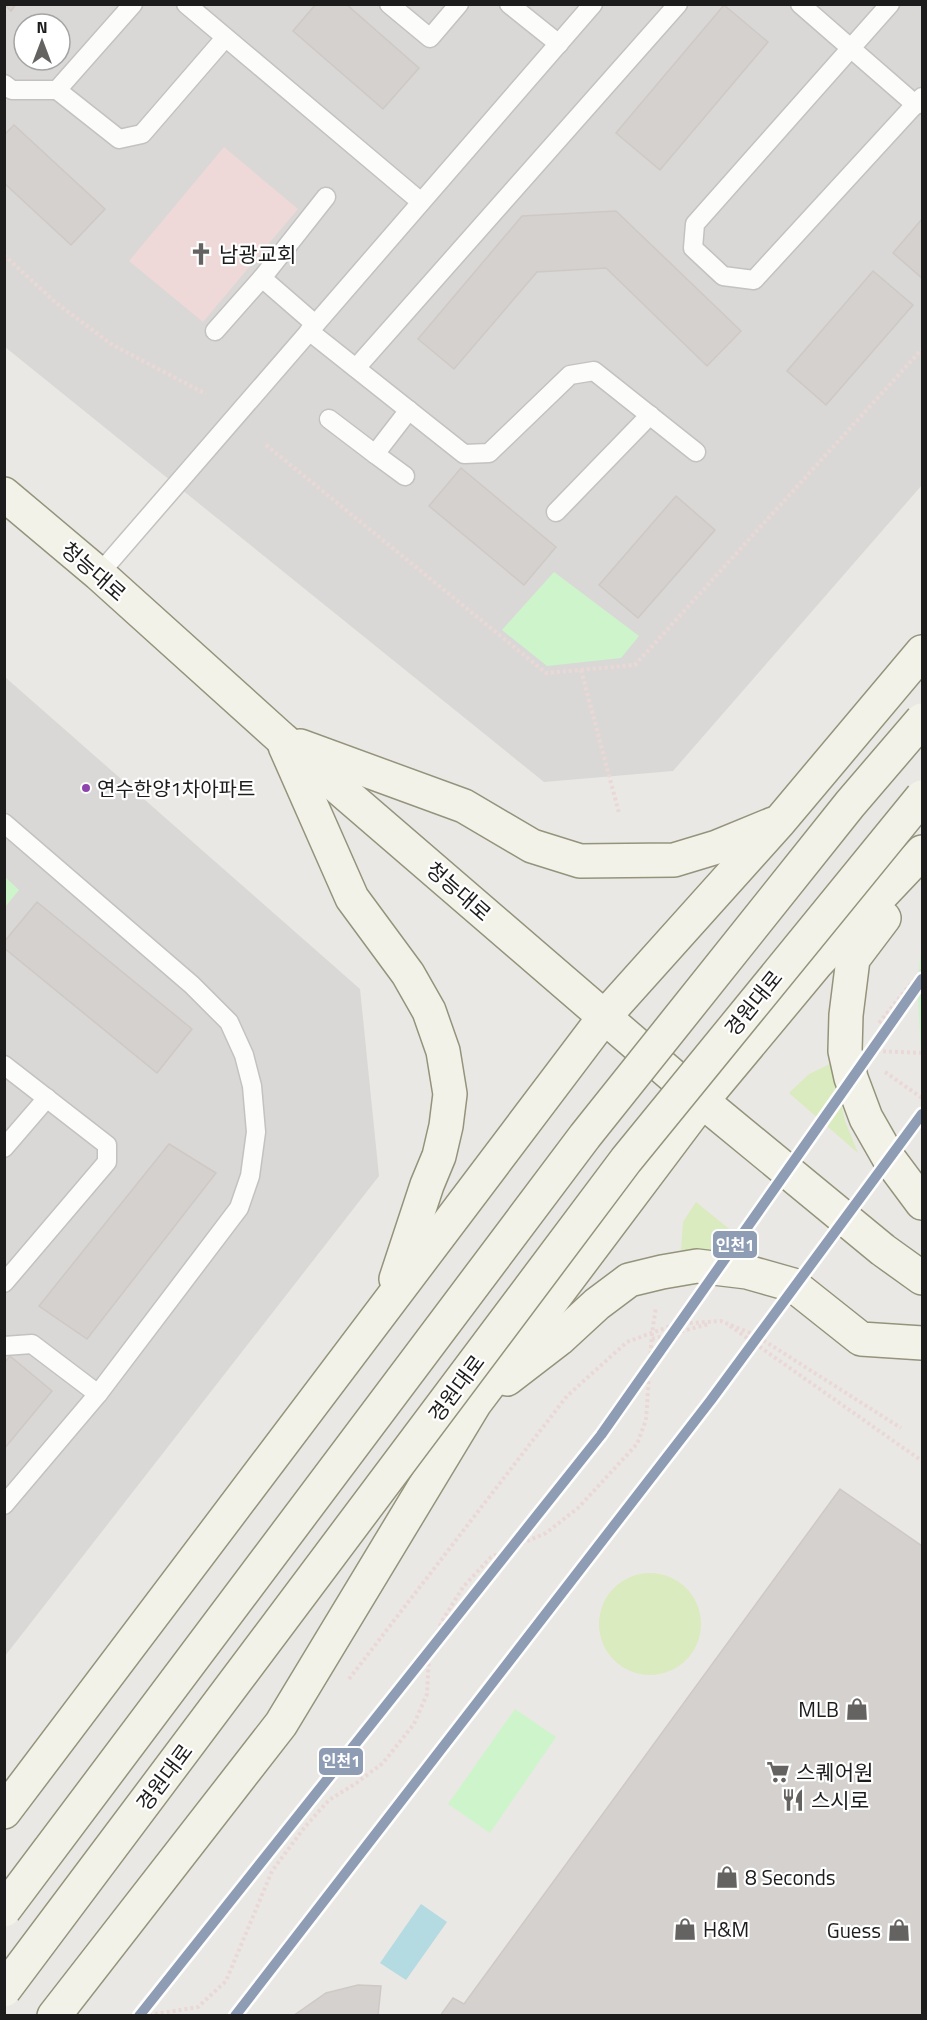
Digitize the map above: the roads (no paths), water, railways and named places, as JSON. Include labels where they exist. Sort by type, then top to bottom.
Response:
[{"type":"main road","name":"청능대로","points":[[4,495],[99,574],[282,739],[702,1101],[883,1250],[922,1278]]},
{"type":"main road","points":[[4,1812],[605,1016],[780,821],[922,652]]},
{"type":"main road","points":[[4,1910],[585,1136],[850,804],[922,720]]},
{"type":"main road","points":[[282,739],[464,806],[532,846],[580,861],[674,860],[717,847],[780,821]]},
{"type":"main road","points":[[282,739],[352,898],[408,974],[429,1011],[443,1051],[450,1094],[439,1156],[427,1185],[389,1302]]},
{"type":"main road","name":"경원대로","points":[[4,1990],[626,1160],[922,798]]},
{"type":"main road","points":[[54,2016],[281,1724],[475,1403],[702,1101],[816,964],[922,852]]},
{"type":"main road","points":[[922,870],[854,959],[846,1015],[845,1051],[851,1078],[866,1118],[890,1160],[922,1203]]},
{"type":"main road","points":[[475,1403],[559,1339],[597,1304],[629,1280],[697,1266],[747,1272],[794,1286],[861,1339],[922,1343]]},
{"type":"lane","points":[[57,90],[133,4]]},
{"type":"lane","points":[[186,4],[422,202]]},
{"type":"lane","points":[[388,4],[430,38],[459,4]]},
{"type":"lane","points":[[509,4],[558,44]]},
{"type":"lane","points":[[99,574],[592,4]]},
{"type":"lane","points":[[356,368],[678,4]]},
{"type":"lane","points":[[800,4],[852,49],[919,101],[754,280],[723,276],[693,248],[695,224],[852,49],[890,4]]},
{"type":"lane","points":[[4,84],[12,90],[57,90],[119,139],[142,135],[225,38]]},
{"type":"lane","points":[[215,331],[262,278],[326,197]]},
{"type":"lane","points":[[262,278],[356,368],[464,454],[489,453],[570,375],[594,371],[696,452]]},
{"type":"lane","points":[[375,454],[409,410]]},
{"type":"lane","points":[[556,512],[650,415]]},
{"type":"lane","points":[[329,419],[405,476]]},
{"type":"lane","points":[[4,823],[192,984],[230,1022],[244,1055],[252,1086],[256,1132],[250,1176],[239,1208],[98,1394],[4,1505]]},
{"type":"lane","points":[[4,1065],[107,1145],[107,1162],[4,1284]]},
{"type":"lane","points":[[4,1148],[47,1098]]},
{"type":"lane","points":[[4,1346],[32,1344],[98,1394]]},
{"type":"lane","points":[[66,2016],[78,1985]]},
{"type":"water","points":[[421,1904],[447,1922],[406,1980],[380,1963]]},
{"type":"place","name":"남광교회","points":[[201,254]]},
{"type":"place","name":"연수한양1차아파트","points":[[86,788]]},
{"type":"place","name":"MLB","points":[[857,1709]]},
{"type":"place","name":"스퀘어원","points":[[778,1772]]},
{"type":"place","name":"스시로","points":[[793,1800]]},
{"type":"place","name":"8 Seconds","points":[[727,1877]]},
{"type":"place","name":"H&M","points":[[685,1929]]},
{"type":"place","name":"Guess","points":[[899,1930]]}]
